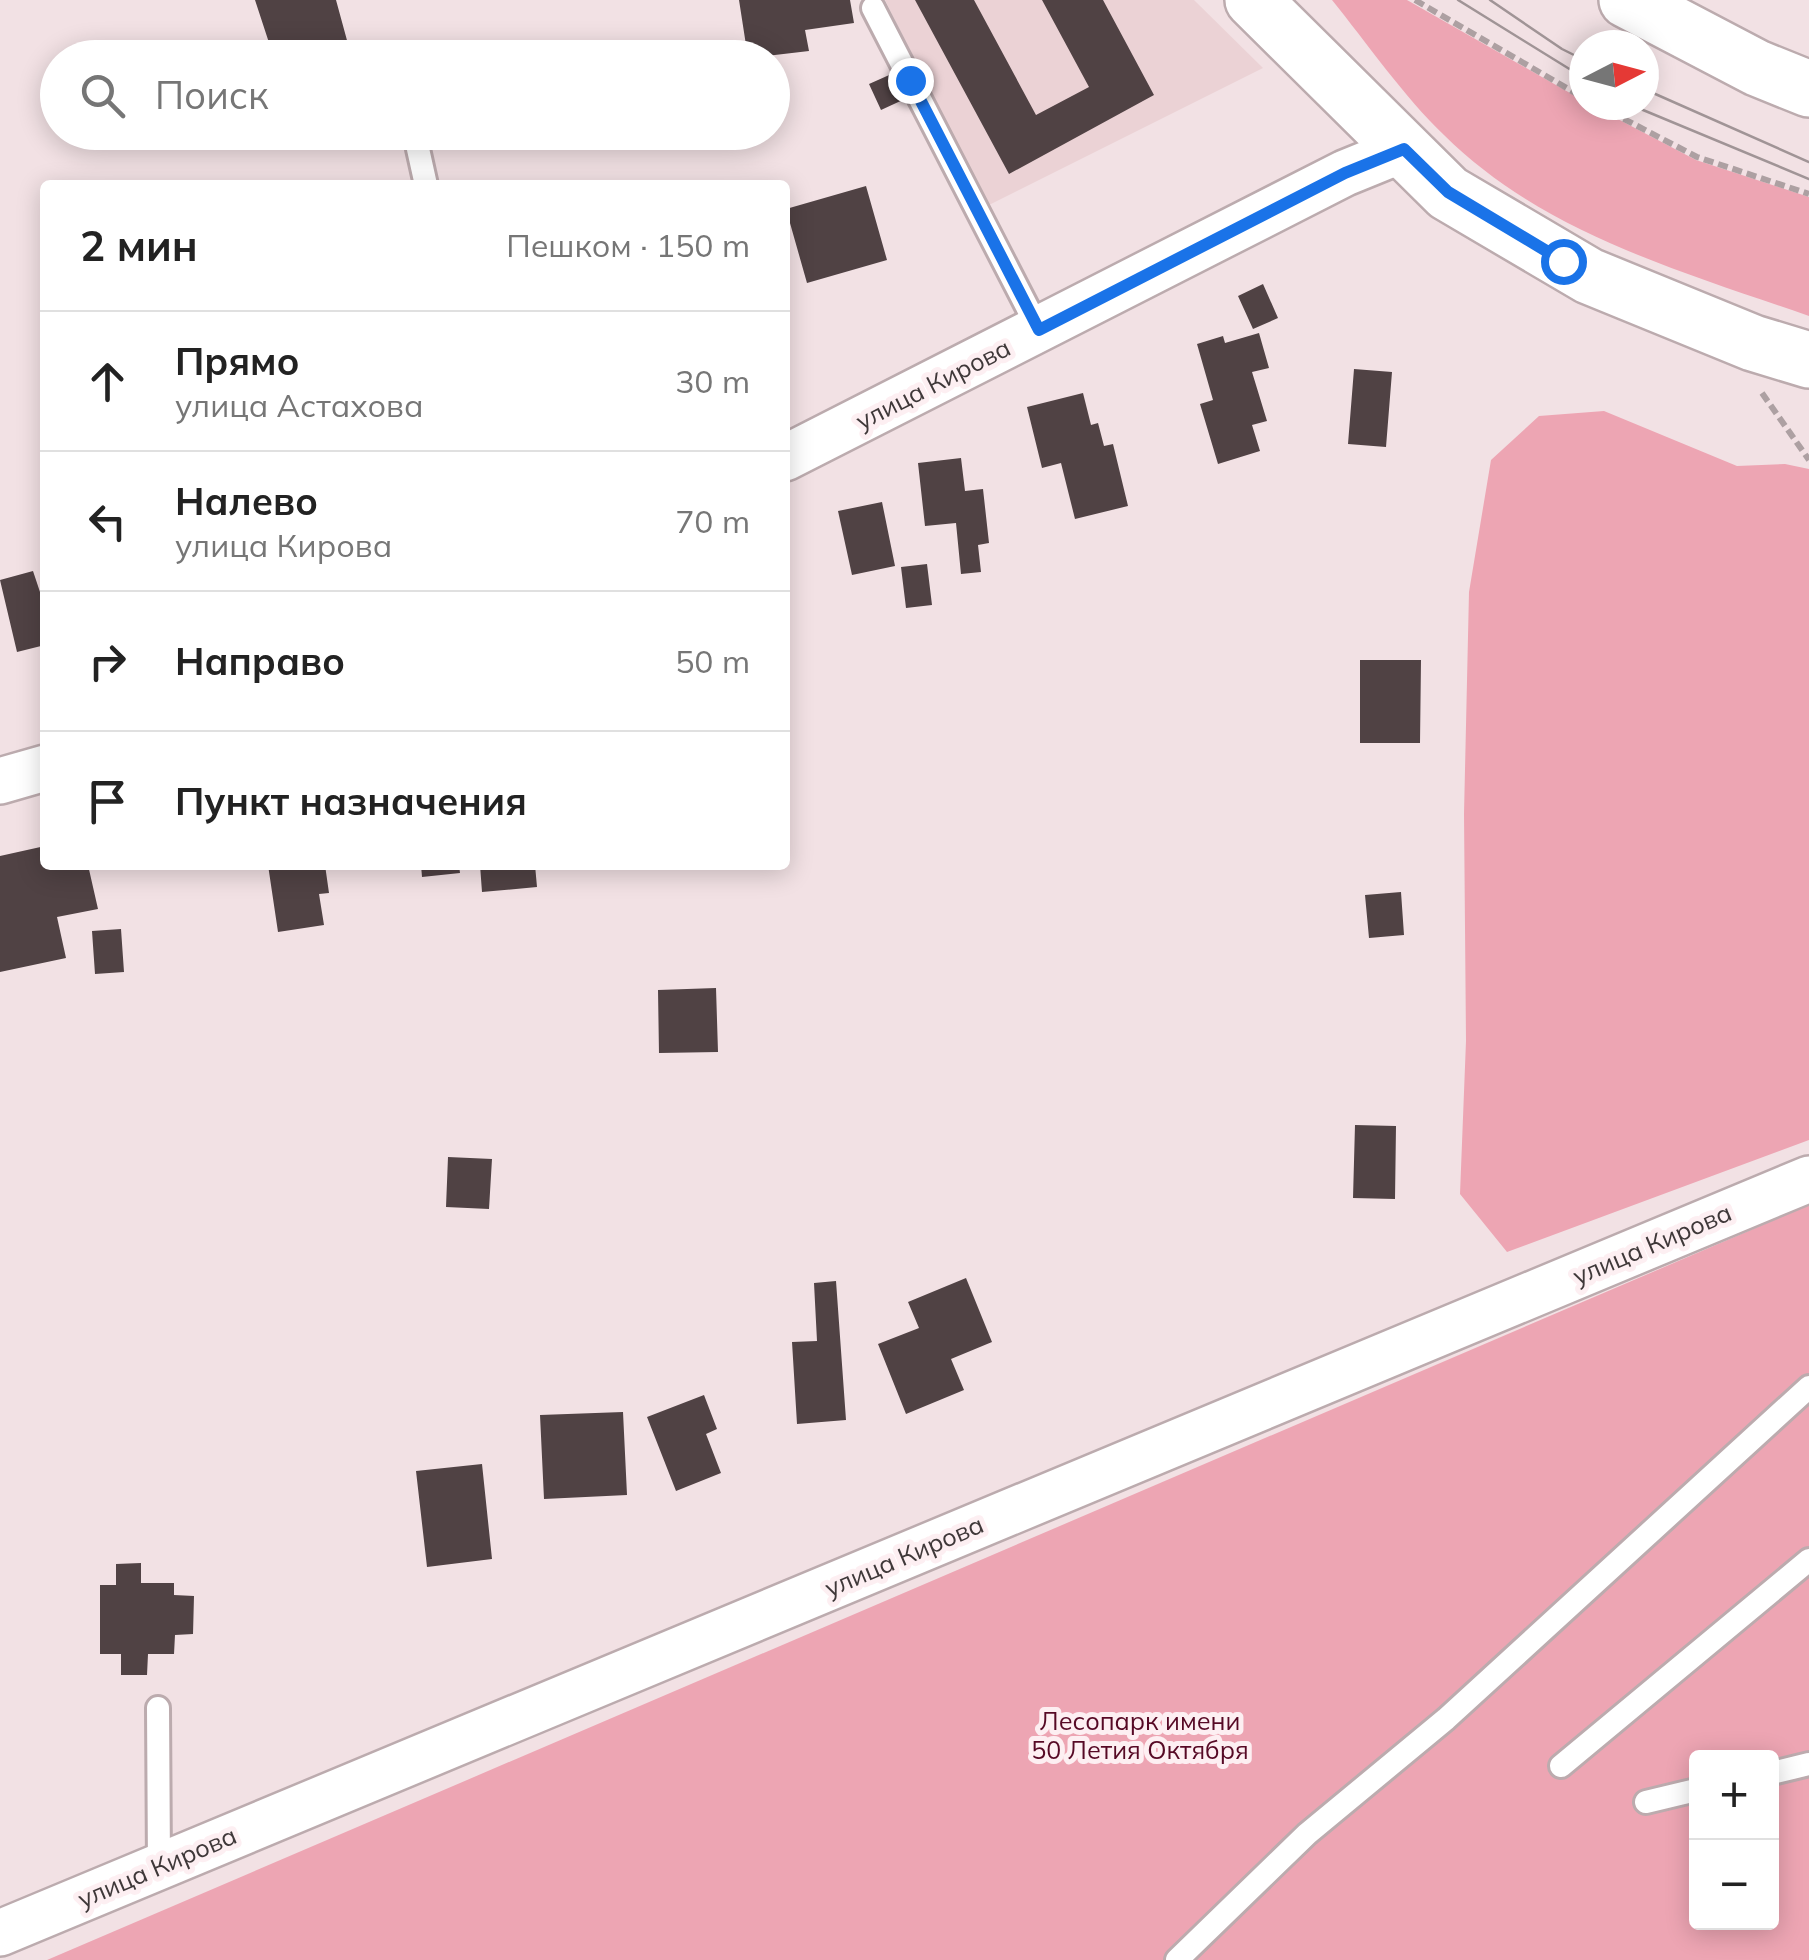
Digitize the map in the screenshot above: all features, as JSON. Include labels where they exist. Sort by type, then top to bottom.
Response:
[{"type":"street","points":[[1253,0],[1448,192],[1590,276],[1753,343],[1809,360]]},
{"type":"street","points":[[1628,0],[1757,68],[1809,89]]},
{"type":"street","name":"улица Кирова","points":[[790,455],[1345,173],[1404,149]]},
{"type":"street","points":[[0,781],[40,769]]},
{"type":"street","name":"улица Кирова","points":[[0,1933],[1809,1178]]},
{"type":"lane","points":[[874,8],[1039,330]]},
{"type":"lane","points":[[418,150],[425,180]]},
{"type":"lane","points":[[1176,1960],[1307,1834],[1446,1719],[1809,1386]]},
{"type":"lane","points":[[1561,1766],[1809,1560]]},
{"type":"lane","points":[[158,1708],[159,1866]]},
{"type":"lane","points":[[1779,1771],[1809,1764]]},
{"type":"lane","points":[[1646,1802],[1689,1792]]},
{"type":"path","points":[[1415,0],[1569,89]]},
{"type":"path","points":[[1625,120],[1697,157],[1809,194]]},
{"type":"path","points":[[1752,380],[1809,460]]},
{"type":"shaded area","points":[[885,0],[1194,0],[1263,68],[987,206]]},
{"type":"green space","points":[[1332,0],[1407,0],[1569,92],[1569,120],[1620,120],[1696,160],[1809,197],[1809,316],[1663,265],[1569,223],[1483,169],[1444,135],[1400,87]]},
{"type":"green space","points":[[1604,411],[1737,466],[1785,464],[1809,469],[1809,1140],[1507,1252],[1460,1194],[1466,1041],[1464,814],[1469,592],[1491,460],[1539,416]]},
{"type":"green space","name":"Лесопарк имени 50 Летия Октября","points":[[1809,1205],[1809,1960],[47,1960]]},
{"type":"building","points":[[255,0],[336,0],[347,40],[268,40]]},
{"type":"building","points":[[739,0],[850,0],[854,23],[805,30],[809,51],[790,53],[790,40],[745,40]]},
{"type":"building","points":[[915,0],[974,0],[1036,115],[1089,87],[1042,0],[1103,0],[1154,95],[1009,174]]},
{"type":"building","points":[[896,72],[907,98],[881,110],[869,84]]},
{"type":"building","points":[[866,186],[887,260],[807,283],[790,223],[790,208]]},
{"type":"building","points":[[1263,284],[1278,318],[1253,329],[1238,296]]},
{"type":"building","points":[[1259,333],[1269,368],[1252,372],[1267,421],[1252,425],[1260,451],[1218,464],[1200,404],[1213,400],[1197,344],[1223,336],[1225,343]]},
{"type":"building","points":[[1354,369],[1392,372],[1386,447],[1348,444]]},
{"type":"building","points":[[1083,393],[1091,425],[1098,423],[1104,446],[1113,444],[1128,506],[1075,519],[1061,463],[1042,468],[1027,407]]},
{"type":"building","points":[[961,458],[965,491],[983,489],[989,543],[978,545],[981,572],[961,574],[956,523],[925,526],[918,463]]},
{"type":"building","points":[[882,502],[895,566],[852,575],[838,511]]},
{"type":"building","points":[[927,564],[932,605],[906,608],[901,567]]},
{"type":"building","points":[[33,571],[40,592],[40,646],[17,652],[0,580]]},
{"type":"building","points":[[1360,660],[1421,660],[1420,743],[1360,743]]},
{"type":"building","points":[[40,847],[40,870],[89,870],[98,909],[57,917],[66,958],[0,972],[0,856]]},
{"type":"building","points":[[269,870],[326,870],[329,893],[319,894],[324,925],[278,932]]},
{"type":"building","points":[[421,870],[460,870],[460,873],[422,877]]},
{"type":"building","points":[[480,870],[535,870],[537,887],[482,892]]},
{"type":"building","points":[[1401,892],[1404,935],[1369,938],[1365,895]]},
{"type":"building","points":[[121,929],[124,972],[95,974],[92,931]]},
{"type":"building","points":[[716,988],[718,1052],[659,1053],[658,990]]},
{"type":"building","points":[[1355,1125],[1396,1126],[1395,1199],[1353,1198]]},
{"type":"building","points":[[448,1157],[492,1159],[489,1209],[446,1207]]},
{"type":"building","points":[[966,1278],[992,1342],[951,1359],[964,1390],[906,1414],[878,1344],[919,1328],[908,1302]]},
{"type":"building","points":[[836,1281],[846,1420],[797,1424],[792,1342],[817,1341],[814,1283]]},
{"type":"building","points":[[704,1395],[717,1429],[706,1434],[721,1473],[676,1491],[647,1417]]},
{"type":"building","points":[[623,1412],[627,1495],[544,1499],[540,1415]]},
{"type":"building","points":[[482,1464],[492,1559],[427,1567],[416,1471]]},
{"type":"building","points":[[141,1563],[141,1583],[174,1583],[174,1595],[194,1596],[193,1634],[175,1635],[174,1654],[148,1654],[147,1675],[121,1675],[121,1654],[100,1654],[100,1585],[116,1585],[116,1564]]},
{"type":"tram line","points":[[1458,0],[1569,69]]},
{"type":"tram line","points":[[1490,0],[1569,52]]},
{"type":"tram line","points":[[1659,96],[1809,162]]},
{"type":"tram line","points":[[1659,117],[1809,179]]},
{"type":"route","points":[[910,80],[1039,330],[1345,173],[1404,149],[1448,192],[1563,261]]}]
